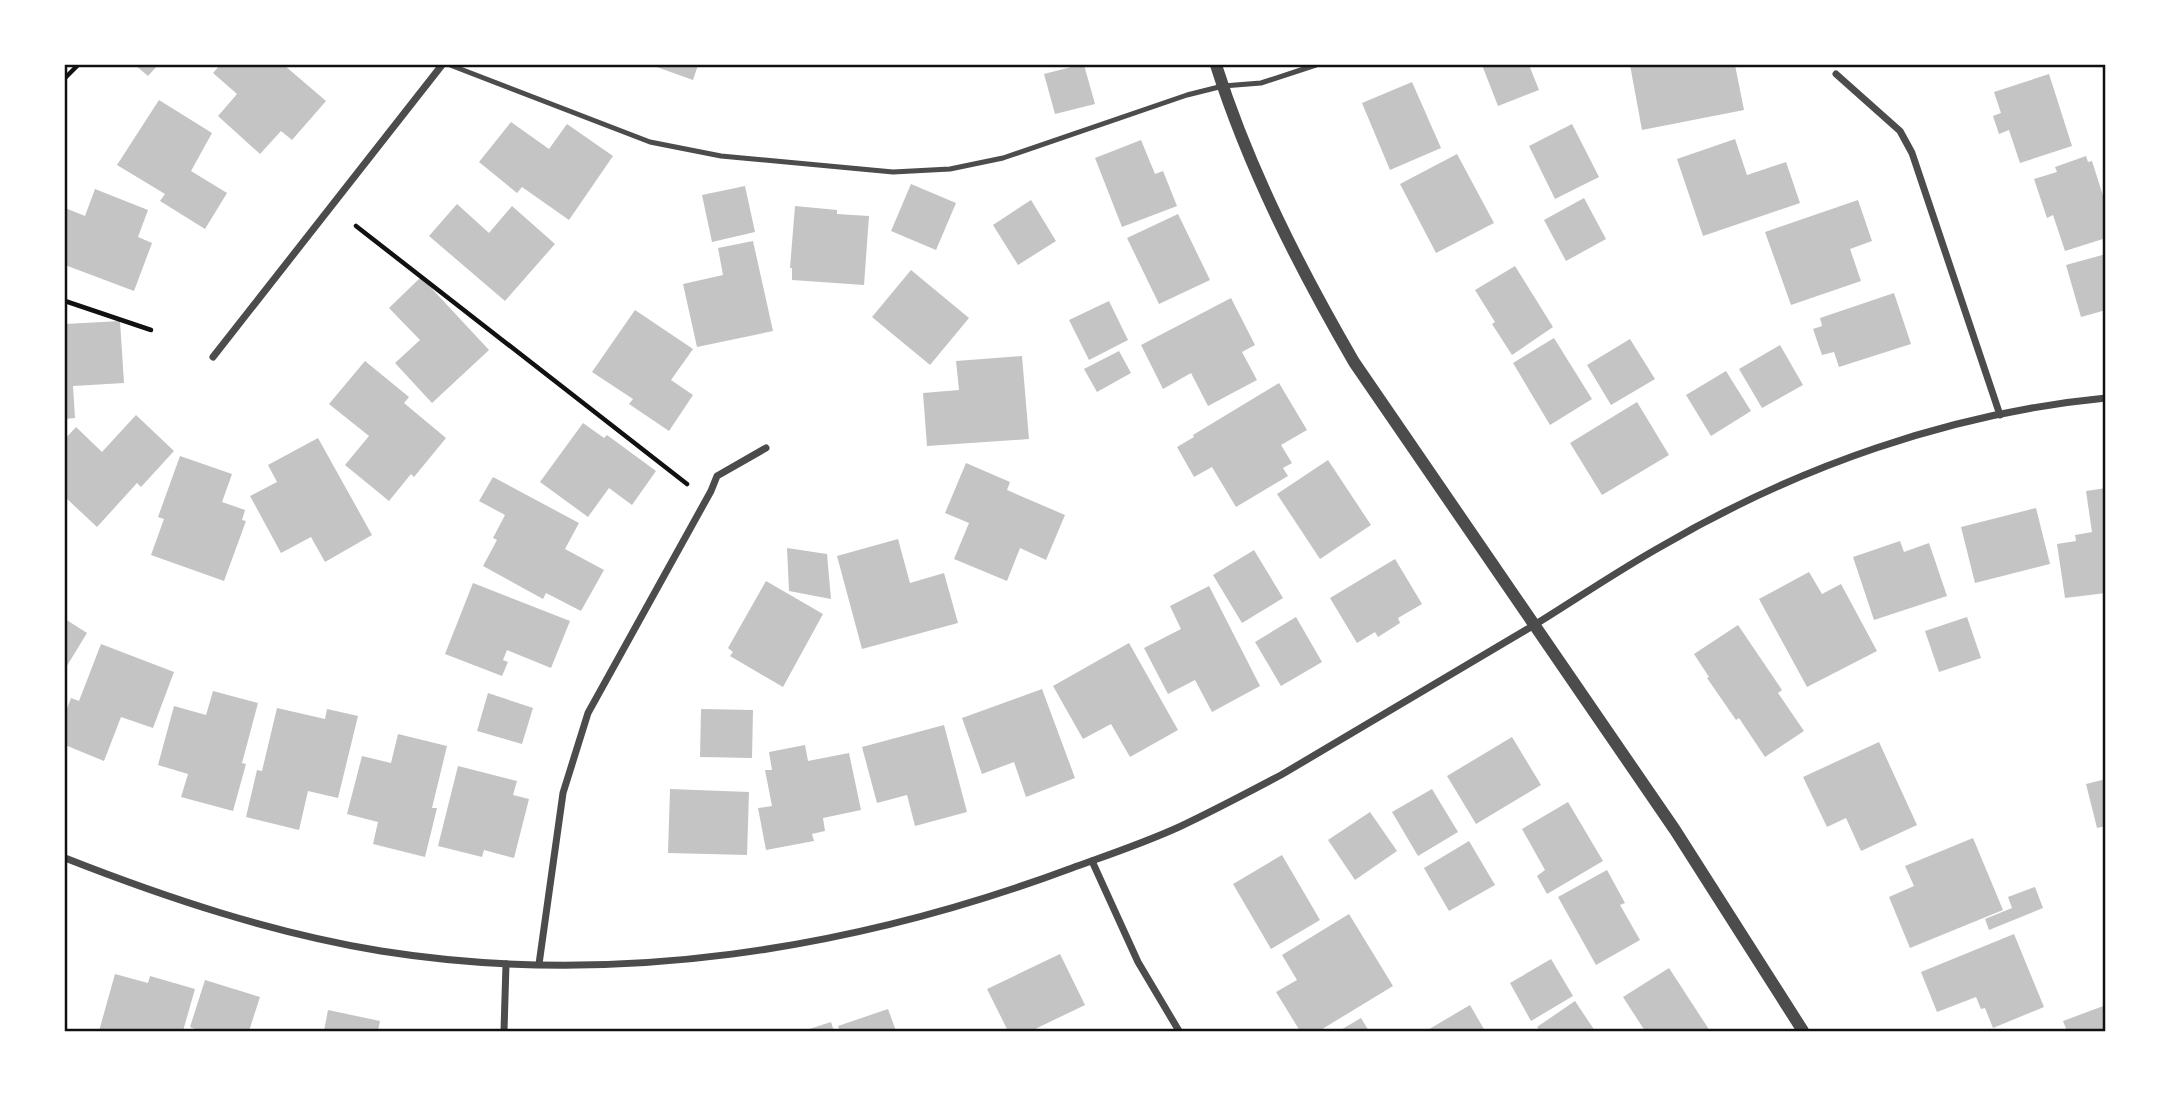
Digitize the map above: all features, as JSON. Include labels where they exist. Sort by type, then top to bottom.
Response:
[{"type":"street","points":[[214,357],[442,65]]},
{"type":"street","points":[[1216,65],[1279,222],[1314,292],[1354,362],[1675,830],[1803,1031]]},
{"type":"street","points":[[1836,74],[1900,131],[1912,153],[2000,415]]},
{"type":"street","points":[[65,859],[148,891],[316,939],[382,951],[506,964],[619,964],[712,958],[808,943],[916,920],[998,896],[1177,828],[1281,775],[1662,545],[1812,471],[1866,451],[1937,430],[2000,415],[2106,398]]},
{"type":"street","points":[[539,964],[563,793],[588,713],[705,503],[717,476],[766,448]]},
{"type":"street","points":[[1092,861],[1138,962],[1179,1031]]},
{"type":"street","points":[[504,1031],[506,964]]},
{"type":"lane","points":[[450,65],[650,142],[721,156],[893,172],[950,169],[1003,158],[1187,95],[1223,86],[1261,83],[1316,65]]},
{"type":"path","points":[[65,78],[78,65]]},
{"type":"path","points":[[356,226],[687,484]]},
{"type":"path","points":[[65,301],[151,330]]},
{"type":"building","points":[[135,65],[158,65],[148,76]]},
{"type":"building","points":[[220,65],[284,65],[326,101],[292,140],[281,131],[260,154],[218,116],[237,94],[213,73]]},
{"type":"building","points":[[651,65],[698,65],[693,80]]},
{"type":"building","points":[[1084,65],[1095,104],[1055,114],[1044,74]]},
{"type":"building","points":[[1482,65],[1529,65],[1539,90],[1498,106]]},
{"type":"building","points":[[1630,65],[1735,65],[1744,110],[1642,130]]},
{"type":"building","points":[[2049,74],[2072,146],[2020,163],[2009,130],[1999,134],[1993,116],[2001,113],[1994,92]]},
{"type":"building","points":[[1412,82],[1441,148],[1390,170],[1362,103]]},
{"type":"building","points":[[159,100],[212,133],[191,171],[227,193],[205,229],[160,201],[165,194],[117,165]]},
{"type":"building","points":[[511,122],[549,149],[567,124],[613,156],[569,220],[522,187],[517,193],[479,162]]},
{"type":"building","points":[[1572,124],[1599,177],[1555,199],[1529,146]]},
{"type":"building","points":[[1735,139],[1747,175],[1786,162],[1800,203],[1703,236],[1677,159]]},
{"type":"building","points":[[1141,140],[1155,174],[1163,171],[1177,206],[1122,227],[1095,158]]},
{"type":"building","points":[[1457,154],[1494,223],[1436,253],[1400,184]]},
{"type":"building","points":[[2086,156],[2088,162],[2092,161],[2106,205],[2106,238],[2065,251],[2053,215],[2047,218],[2034,179],[2057,172],[2055,167]]},
{"type":"building","points":[[911,184],[956,203],[936,250],[891,231]]},
{"type":"building","points":[[745,186],[755,232],[712,242],[702,195]]},
{"type":"building","points":[[95,189],[148,210],[138,237],[152,243],[134,291],[65,265],[65,208],[85,216]]},
{"type":"building","points":[[1584,198],[1606,239],[1566,261],[1544,220]]},
{"type":"building","points":[[1031,200],[1056,241],[1018,265],[993,225]]},
{"type":"building","points":[[1858,200],[1872,241],[1850,249],[1861,281],[1791,305],[1765,232]]},
{"type":"building","points":[[457,204],[489,233],[512,206],[555,244],[505,301],[429,236]]},
{"type":"building","points":[[795,206],[837,210],[837,214],[869,216],[864,285],[792,280],[790,268]]},
{"type":"building","points":[[1178,214],[1210,280],[1159,304],[1127,238]]},
{"type":"building","points":[[753,241],[773,331],[697,347],[683,284],[723,275],[718,248]]},
{"type":"building","points":[[2106,254],[2106,310],[2081,317],[2066,265]]},
{"type":"building","points":[[1515,266],[1553,327],[1512,355],[1475,290]]},
{"type":"building","points":[[911,270],[969,318],[930,365],[872,317]]},
{"type":"building","points":[[421,277],[489,350],[432,403],[395,363],[420,340],[389,308]]},
{"type":"building","points":[[1894,293],[1911,344],[1839,367],[1834,352],[1822,355],[1813,329],[1822,326],[1820,318]]},
{"type":"building","points":[[1231,298],[1255,345],[1242,352],[1257,380],[1208,406],[1191,373],[1163,389],[1141,345]]},
{"type":"building","points":[[1109,301],[1128,340],[1089,360],[1069,320]]},
{"type":"building","points":[[635,310],[693,349],[671,380],[693,395],[669,431],[629,404],[633,399],[592,372]]},
{"type":"building","points":[[120,321],[124,383],[73,386],[75,418],[65,419],[65,324]]},
{"type":"building","points":[[1554,338],[1592,399],[1550,425],[1513,363]]},
{"type":"building","points":[[1630,339],[1655,379],[1611,405],[1587,365]]},
{"type":"building","points":[[1780,345],[1803,385],[1762,408],[1739,369]]},
{"type":"building","points":[[1119,351],[1131,373],[1097,392],[1084,369]]},
{"type":"building","points":[[1022,356],[1029,439],[927,446],[923,393],[959,390],[956,361]]},
{"type":"building","points":[[365,361],[409,397],[404,403],[446,438],[414,477],[411,474],[389,501],[345,465],[369,436],[329,404]]},
{"type":"building","points":[[1726,371],[1751,411],[1711,436],[1686,395]]},
{"type":"building","points":[[1279,383],[1307,430],[1281,445],[1292,463],[1283,468],[1288,476],[1236,507],[1212,467],[1194,477],[1177,447]]},
{"type":"building","points":[[1637,402],[1669,455],[1602,495],[1570,443]]},
{"type":"building","points":[[136,415],[174,451],[141,487],[137,483],[97,527],[65,497],[65,439],[76,427],[102,452]]},
{"type":"building","points":[[583,423],[604,438],[607,435],[656,471],[632,505],[609,488],[588,517],[540,482]]},
{"type":"building","points":[[318,438],[372,535],[325,562],[311,537],[281,553],[250,496],[277,482],[268,465]]},
{"type":"building","points":[[180,456],[232,474],[222,502],[245,510],[242,520],[246,521],[224,581],[151,555],[164,519],[158,517]]},
{"type":"building","points":[[1328,460],[1371,525],[1320,559],[1277,494]]},
{"type":"building","points":[[966,463],[1010,482],[1007,490],[1065,515],[1046,560],[1020,548],[1007,581],[954,559],[969,523],[945,513]]},
{"type":"building","points":[[493,477],[579,523],[565,549],[604,570],[581,611],[546,593],[543,599],[483,566],[497,540],[493,538],[505,515],[479,501]]},
{"type":"building","points":[[2106,488],[2106,593],[2065,598],[2057,544],[2076,541],[2075,535],[2092,532],[2086,491]]},
{"type":"building","points":[[2036,508],[2050,564],[1975,583],[1961,527]]},
{"type":"building","points":[[898,539],[910,583],[944,573],[958,623],[862,649],[837,556]]},
{"type":"building","points":[[1900,541],[1904,552],[1929,543],[1947,596],[1874,620],[1853,557]]},
{"type":"building","points":[[787,548],[827,554],[831,599],[789,591]]},
{"type":"building","points":[[1254,550],[1283,598],[1242,623],[1213,575]]},
{"type":"building","points":[[1395,559],[1422,604],[1398,618],[1400,623],[1378,637],[1375,632],[1357,643],[1330,598]]},
{"type":"building","points":[[1809,572],[1822,594],[1841,584],[1877,651],[1807,687],[1759,599]]},
{"type":"building","points":[[766,581],[823,614],[783,687],[730,656],[733,652],[728,648]]},
{"type":"building","points":[[473,583],[570,621],[551,668],[507,650],[503,660],[508,662],[502,676],[445,654]]},
{"type":"building","points":[[1209,586],[1260,686],[1212,712],[1195,680],[1168,694],[1144,648],[1181,629],[1170,606]]},
{"type":"building","points":[[1296,617],[1322,662],[1281,686],[1255,642]]},
{"type":"building","points":[[1967,617],[1981,658],[1939,672],[1925,631]]},
{"type":"building","points":[[65,619],[87,633],[65,669]]},
{"type":"building","points":[[1738,625],[1782,690],[1778,693],[1804,731],[1765,757],[1739,718],[1736,720],[1707,678],[1709,677],[1694,654]]},
{"type":"building","points":[[1129,643],[1178,730],[1130,757],[1111,724],[1083,739],[1053,686]]},
{"type":"building","points":[[101,644],[174,672],[153,728],[121,717],[104,761],[65,745],[65,714],[71,698],[79,701]]},
{"type":"building","points":[[1042,689],[1075,778],[1026,797],[1014,762],[982,774],[962,718]]},
{"type":"building","points":[[213,691],[258,703],[233,811],[181,797],[188,774],[158,765],[174,706],[206,715]]},
{"type":"building","points":[[488,693],[533,708],[522,744],[477,731]]},
{"type":"building","points":[[277,708],[325,719],[327,709],[358,716],[338,798],[308,791],[299,830],[246,817],[257,770],[262,771]]},
{"type":"building","points":[[701,709],[753,710],[752,758],[700,757]]},
{"type":"building","points":[[944,725],[967,812],[915,826],[907,795],[877,803],[862,747]]},
{"type":"building","points":[[398,734],[447,746],[432,808],[437,808],[425,857],[373,844],[378,822],[347,814],[362,756],[391,763]]},
{"type":"building","points":[[1512,737],[1541,785],[1476,824],[1447,776]]},
{"type":"building","points":[[1879,742],[1917,825],[1861,851],[1846,818],[1827,827],[1803,777]]},
{"type":"building","points":[[805,745],[808,761],[849,753],[861,810],[823,818],[825,831],[812,834],[814,841],[766,850],[758,808],[772,806],[765,770],[772,770],[769,752]]},
{"type":"building","points":[[458,766],[517,781],[513,795],[529,799],[514,858],[484,850],[482,857],[438,846]]},
{"type":"building","points":[[2106,779],[2106,826],[2097,828],[2086,784]]},
{"type":"building","points":[[670,789],[749,792],[747,855],[668,853]]},
{"type":"building","points":[[1432,789],[1458,832],[1418,856],[1392,812]]},
{"type":"building","points":[[1568,802],[1603,861],[1547,894],[1537,876],[1545,870],[1522,829]]},
{"type":"building","points":[[1370,812],[1397,851],[1355,880],[1328,840]]},
{"type":"building","points":[[1973,838],[2003,910],[1910,948],[1889,897],[1914,886],[1905,866]]},
{"type":"building","points":[[1469,841],[1495,885],[1449,911],[1424,868]]},
{"type":"building","points":[[1282,855],[1320,920],[1271,949],[1233,884]]},
{"type":"building","points":[[1607,870],[1625,903],[1620,905],[1640,940],[1596,965],[1558,897]]},
{"type":"building","points":[[2035,887],[2043,908],[1989,930],[1985,919],[2012,908],[2008,897]]},
{"type":"building","points":[[1349,914],[1393,986],[1319,1031],[1300,1031],[1276,992],[1297,980],[1282,955]]},
{"type":"building","points":[[2014,934],[2044,1007],[1993,1028],[1985,1008],[1981,1009],[1976,997],[1937,1012],[1921,972]]},
{"type":"building","points":[[1060,954],[1085,1005],[1031,1031],[1008,1031],[987,989]]},
{"type":"building","points":[[1551,959],[1573,996],[1531,1021],[1510,983]]},
{"type":"building","points":[[1669,968],[1710,1031],[1645,1031],[1623,997]]},
{"type":"building","points":[[115,974],[148,983],[150,976],[195,989],[183,1031],[99,1031]]},
{"type":"building","points":[[205,980],[260,997],[249,1031],[200,1031],[190,1027]]},
{"type":"building","points":[[1575,1001],[1595,1031],[1540,1031],[1537,1027]]},
{"type":"building","points":[[1470,1005],[1485,1031],[1426,1031]]},
{"type":"building","points":[[2106,1005],[2106,1031],[2067,1031],[2063,1021]]},
{"type":"building","points":[[888,1009],[896,1031],[840,1031],[838,1026]]},
{"type":"building","points":[[328,1010],[380,1021],[378,1031],[324,1031]]},
{"type":"building","points":[[1361,1018],[1369,1031],[1339,1031]]},
{"type":"building","points":[[831,1022],[834,1031],[803,1031]]}]
